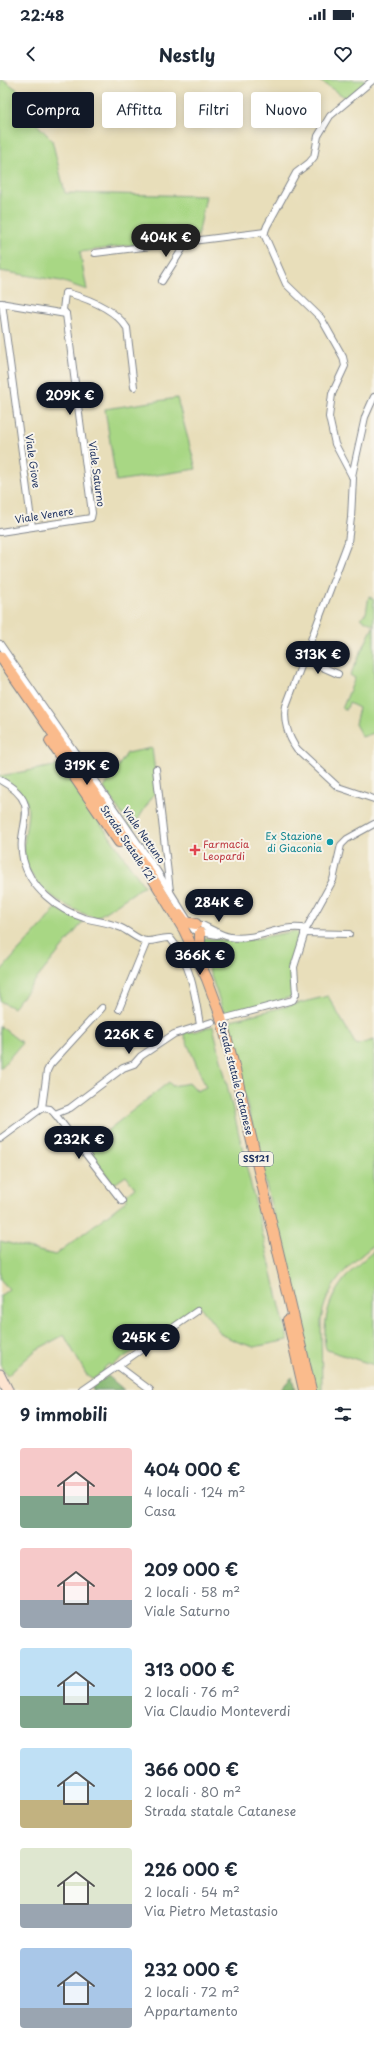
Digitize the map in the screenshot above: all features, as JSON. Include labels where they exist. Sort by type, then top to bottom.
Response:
[{"type":"main road","name":"Strada Statale 121","points":[[0,656],[152,878],[191,929]]},
{"type":"main road","name":"Strada Statale 121","points":[[0,668],[146,881],[191,929]]},
{"type":"main road","name":"Strada statale Catanese","points":[[191,929],[214,997],[235,1070],[311,1390]]},
{"type":"main road","name":"Strada statale Catanese","points":[[191,929],[202,982],[218,1028],[304,1390]]},
{"type":"main road","points":[[191,929],[212,978],[214,997]]},
{"type":"street","points":[[352,476],[335,444],[329,417],[332,394],[345,366],[343,357],[321,318],[286,284],[264,232],[296,173],[314,157],[318,136],[330,116],[373,80]]},
{"type":"street","points":[[95,253],[188,240],[264,232]]},
{"type":"street","points":[[162,281],[188,240]]},
{"type":"street","name":"Viale Saturno","points":[[91,518],[92,513],[66,314],[63,310],[65,293],[94,303],[123,322],[126,328],[134,387]]},
{"type":"street","points":[[1,303],[66,314]]},
{"type":"street","name":"Viale Giove","points":[[1,303],[32,527]]},
{"type":"street","points":[[374,397],[365,416],[352,476],[351,518],[348,542],[284,713],[284,719],[293,744],[338,787],[374,799]]},
{"type":"street","name":"Viale Venere","points":[[0,532],[91,518]]},
{"type":"street","name":"Viale Nettuno","points":[[0,644],[170,891],[191,929],[178,948],[192,979],[200,1025]]},
{"type":"street","points":[[304,659],[338,674]]},
{"type":"street","points":[[156,769],[170,891]]},
{"type":"street","points":[[0,780],[12,787],[22,798],[26,815],[22,858],[28,872],[38,888],[49,899],[74,914],[120,927],[146,941],[191,929],[231,937],[243,937],[297,927],[305,931],[349,934]]},
{"type":"street","points":[[226,1018],[293,1000],[296,994],[294,967],[305,931],[333,880],[341,845],[347,839],[374,824]]},
{"type":"street","points":[[119,1009],[146,941]]},
{"type":"street","points":[[42,1108],[46,1071],[102,1008]]},
{"type":"street","points":[[55,1114],[70,1108],[123,1068],[134,1064],[141,1056],[174,1034],[212,1022]]},
{"type":"street","points":[[0,1139],[42,1108],[50,1109],[122,1201]]},
{"type":"street","points":[[83,1390],[197,1311]]},
{"type":"street","points":[[118,1366],[150,1390]]},
{"type":"street","points":[[0,1374],[8,1390]]},
{"type":"green space","points":[[0,80],[4,80],[21,92],[12,92],[12,128],[41,128],[52,140],[65,193],[206,196],[198,236],[80,252],[87,290],[61,281],[0,271]]},
{"type":"green space","points":[[318,80],[365,80],[365,85],[348,99]]},
{"type":"green space","points":[[177,398],[196,469],[116,481],[105,409]]},
{"type":"green space","points":[[369,596],[374,600],[374,625],[360,618],[366,613]]},
{"type":"green space","points":[[374,625],[374,733],[362,737],[355,724],[359,708],[349,703],[346,710],[342,709],[355,678],[350,675]]},
{"type":"green space","points":[[152,748],[157,789],[132,829],[104,788],[127,753]]},
{"type":"green space","points":[[60,765],[144,886],[96,918],[74,909],[52,896],[42,888],[34,878],[28,868],[25,857],[24,844],[28,812],[27,803],[23,795],[14,786],[0,778],[0,776]]},
{"type":"green space","points":[[56,908],[83,922],[13,1008],[0,1001],[0,972],[43,925]]},
{"type":"green space","points":[[295,931],[301,937],[291,969],[293,991],[291,997],[225,1016],[204,956],[203,938],[238,942]]},
{"type":"green space","points":[[328,996],[356,1045],[374,1040],[374,1245],[355,1261],[339,1278],[327,1298],[321,1321],[322,1390],[315,1390],[227,1021]]},
{"type":"green space","points":[[0,1026],[22,1043],[0,1069]]},
{"type":"green space","points":[[213,1026],[288,1340],[254,1347],[238,1342],[222,1335],[199,1305],[142,1348],[138,1348],[111,1366],[109,1364],[104,1368],[104,1371],[93,1379],[86,1374],[64,1335],[36,1350],[7,1376],[0,1365],[0,1296],[9,1289],[0,1279],[0,1241],[55,1255],[127,1200],[126,1195],[135,1188],[126,1176],[114,1184],[85,1148],[169,1082],[172,1086],[190,1083],[197,1091],[206,1087],[183,1033],[197,1031]]},
{"type":"green space","points":[[374,1251],[374,1365],[327,1350],[324,1340],[330,1305],[340,1284]]},
{"type":"green space","points":[[108,1376],[124,1390],[93,1390],[92,1387]]},
{"type":"green space","points":[[292,1377],[295,1390],[280,1390]]},
{"type":"place","name":"Ex Stazione di Giaconia","points":[[330,842]]},
{"type":"place","name":"Farmacia Leopardi","points":[[195,850]]}]
